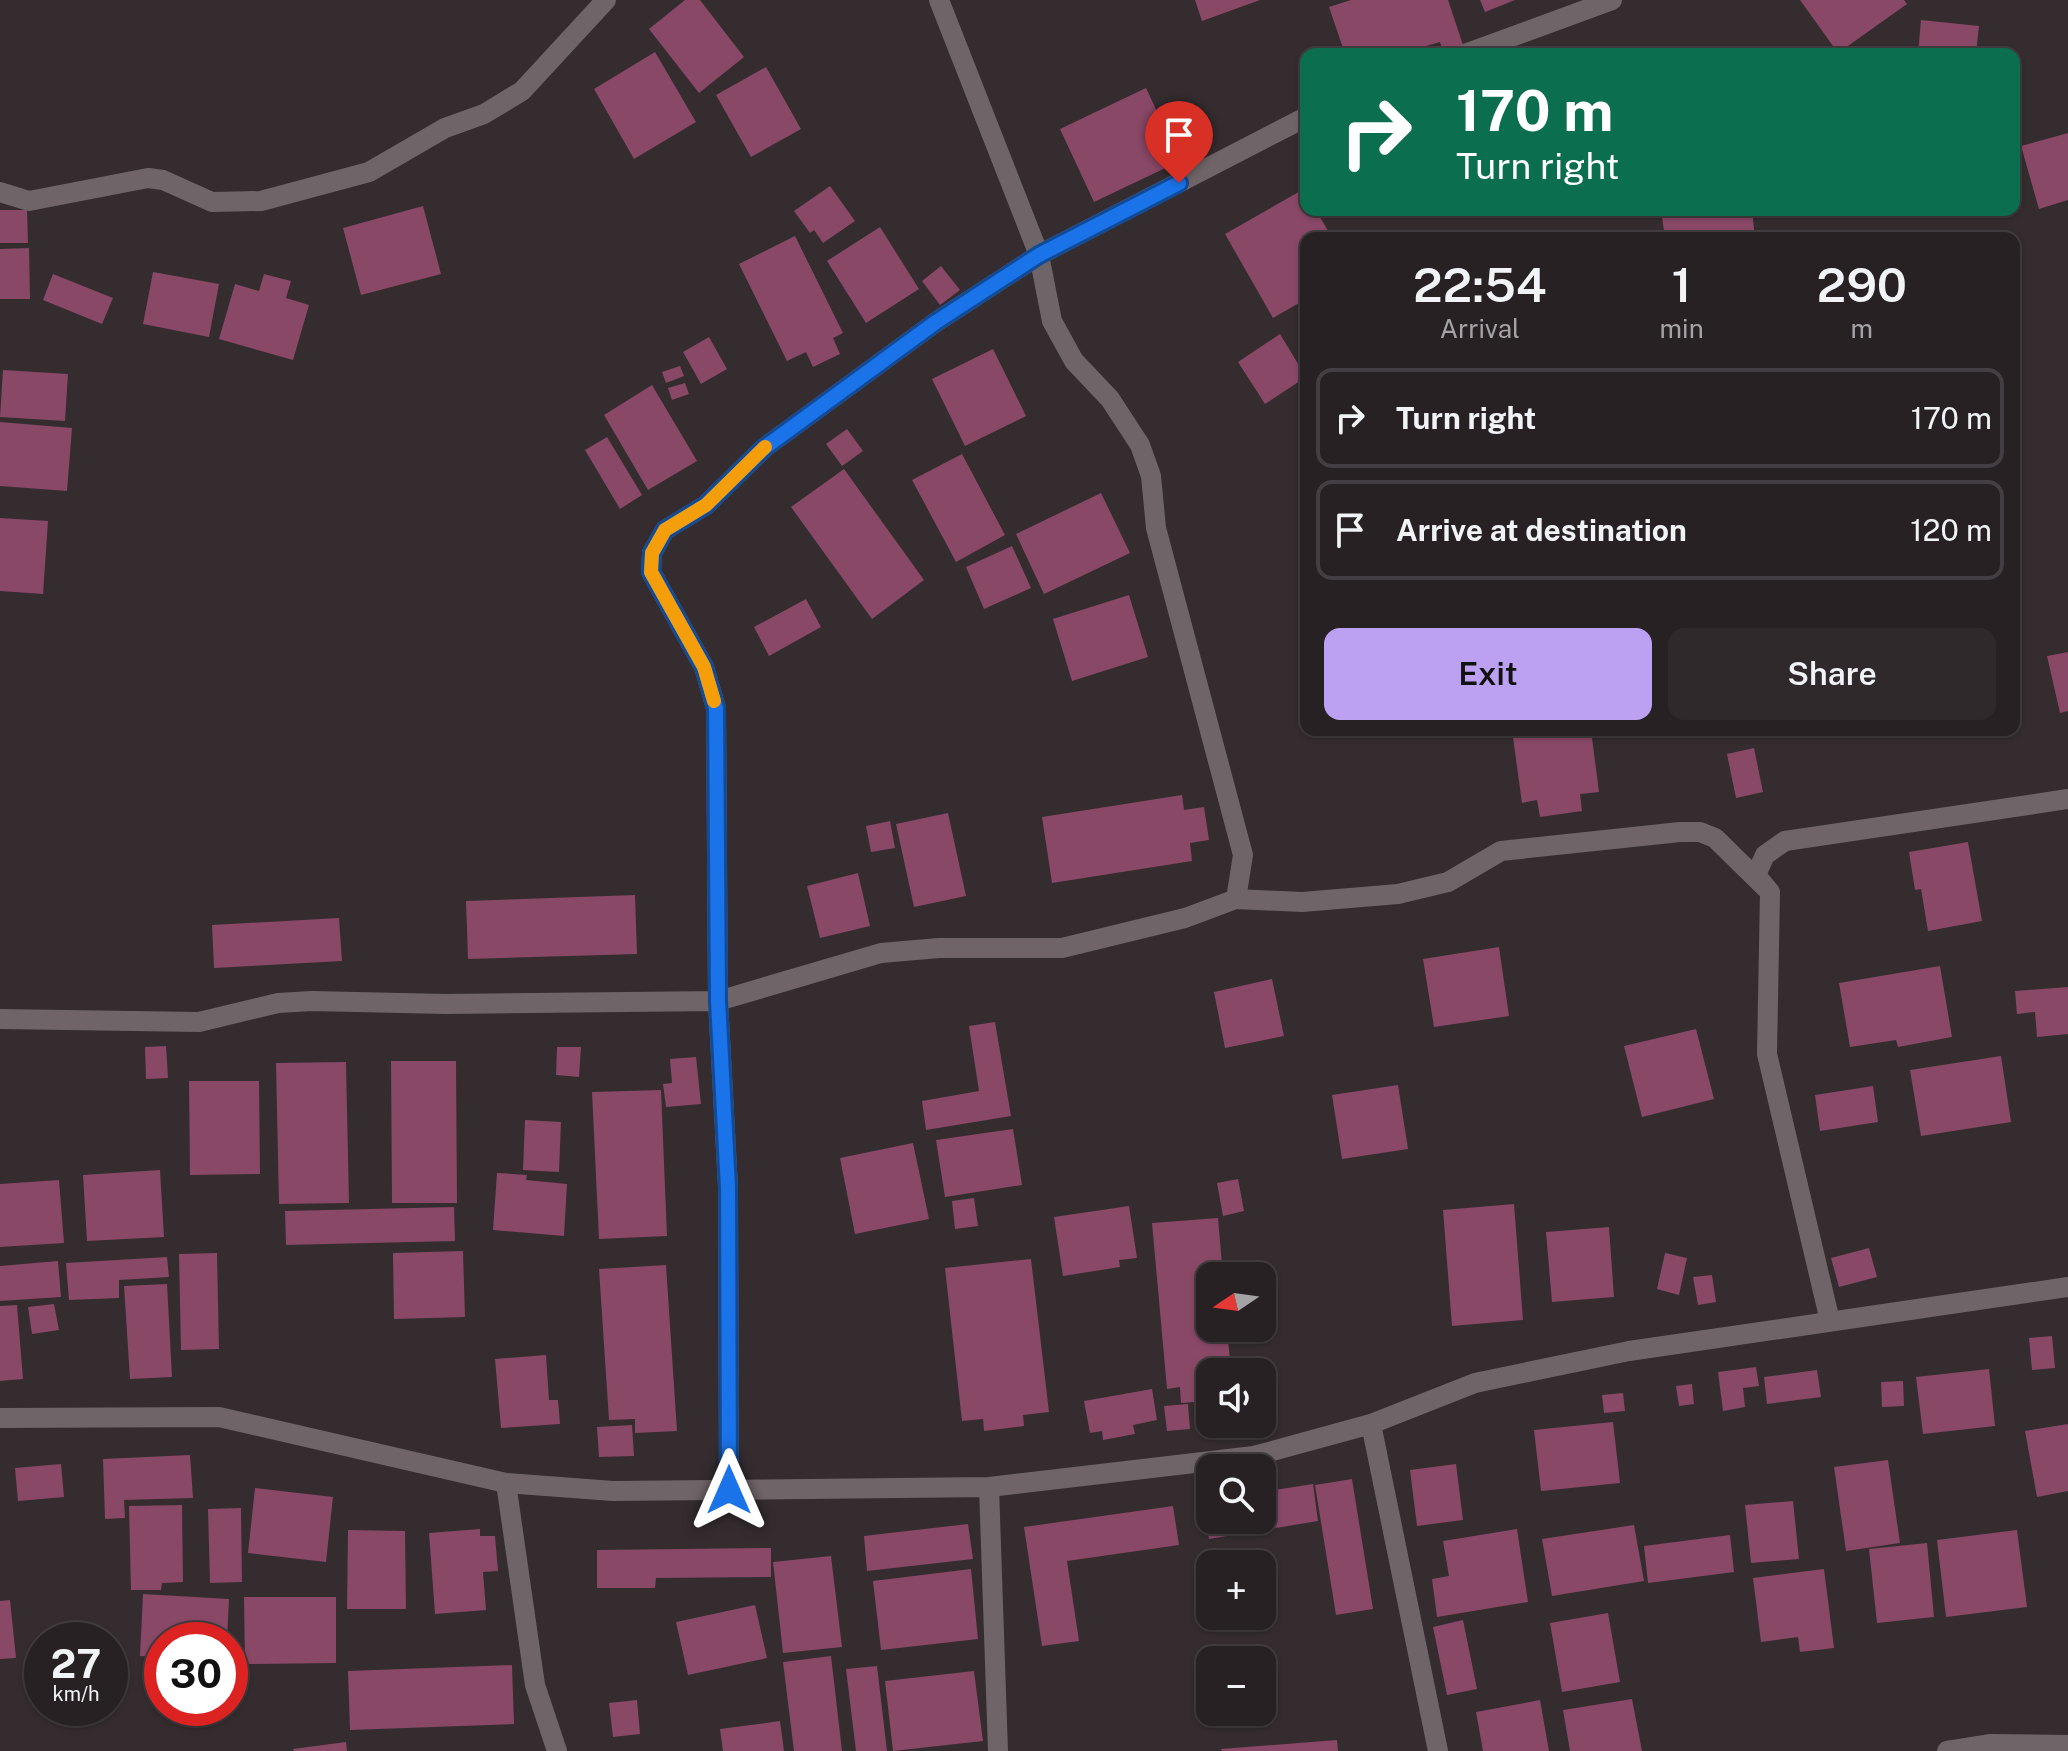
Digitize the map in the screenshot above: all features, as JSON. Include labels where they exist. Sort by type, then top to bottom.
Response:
[{"type":"street","points":[[0,192],[29,201],[148,178],[163,180],[212,202],[261,201],[369,172],[445,128],[484,114],[522,91],[606,0]]},
{"type":"street","points":[[939,0],[1039,255],[1052,321],[1074,361],[1122,417],[1140,445],[1151,476],[1156,528],[1243,855],[1236,899]]},
{"type":"street","points":[[1481,48],[1612,0]]},
{"type":"street","points":[[729,1490],[728,1187],[718,1001],[716,708],[704,667],[651,572],[652,553],[665,530],[706,505],[764,448],[936,322],[1039,255],[1300,120]]},
{"type":"street","points":[[1830,1321],[1767,1054],[1770,892],[1756,875],[1765,855],[1785,841],[2068,799]]},
{"type":"street","points":[[0,1019],[199,1022],[278,1003],[312,1001],[718,1001],[881,953],[939,948],[1062,948],[1185,918],[1236,899],[1302,902],[1398,894],[1448,882],[1501,851],[1680,832],[1700,832],[1715,838],[1770,892]]},
{"type":"street","points":[[0,1418],[219,1417],[506,1483],[613,1491],[989,1487],[1254,1456],[1371,1424],[1475,1383],[1629,1351],[2068,1287]]},
{"type":"street","points":[[1371,1424],[1438,1751]]},
{"type":"street","points":[[506,1483],[535,1685],[557,1751]]},
{"type":"street","points":[[989,1487],[998,1751]]},
{"type":"street","points":[[1947,1751],[1991,1744],[2068,1745]]},
{"type":"building","points":[[685,0],[700,0],[744,57],[699,93],[649,29]]},
{"type":"building","points":[[1195,0],[1260,0],[1202,21]]},
{"type":"building","points":[[1351,0],[1448,0],[1464,48],[1442,48],[1440,42],[1419,48],[1343,48],[1329,7]]},
{"type":"building","points":[[1480,0],[1515,0],[1485,12]]},
{"type":"building","points":[[1800,0],[1904,0],[1907,4],[1845,48],[1834,48]]},
{"type":"building","points":[[1921,20],[1979,26],[1977,48],[1919,48]]},
{"type":"building","points":[[655,52],[696,122],[634,159],[594,89]]},
{"type":"building","points":[[766,67],[801,129],[751,157],[716,95]]},
{"type":"building","points":[[1146,88],[1180,161],[1094,202],[1060,129]]},
{"type":"building","points":[[2068,133],[2068,200],[2039,209],[2021,146]]},
{"type":"building","points":[[830,186],[855,221],[823,243],[814,230],[810,233],[794,211]]},
{"type":"building","points":[[1300,191],[1300,216],[1319,216],[1329,232],[1300,232],[1300,302],[1273,318],[1225,234]]},
{"type":"building","points":[[423,206],[441,274],[361,295],[343,228]]},
{"type":"building","points":[[0,210],[27,210],[28,243],[0,243]]},
{"type":"building","points":[[1662,216],[1753,216],[1754,232],[1664,232]]},
{"type":"building","points":[[880,227],[919,289],[866,323],[827,261]]},
{"type":"building","points":[[795,236],[843,333],[833,338],[840,354],[813,367],[806,352],[787,361],[739,264]]},
{"type":"building","points":[[29,248],[30,299],[0,299],[0,249]]},
{"type":"building","points":[[941,266],[960,290],[940,305],[922,281]]},
{"type":"building","points":[[153,272],[219,284],[209,337],[143,324]]},
{"type":"building","points":[[53,274],[113,298],[102,324],[43,300]]},
{"type":"building","points":[[264,274],[291,281],[286,298],[309,305],[293,360],[219,339],[235,284],[259,291]]},
{"type":"building","points":[[1280,334],[1300,367],[1300,381],[1265,404],[1238,362]]},
{"type":"building","points":[[709,337],[727,369],[701,384],[683,352]]},
{"type":"building","points":[[993,349],[1026,416],[965,446],[932,379]]},
{"type":"building","points":[[680,366],[684,376],[666,383],[662,372]]},
{"type":"building","points":[[3,370],[68,374],[65,421],[0,417]]},
{"type":"building","points":[[685,383],[689,394],[672,400],[668,388]]},
{"type":"building","points":[[652,385],[697,461],[648,490],[604,415]]},
{"type":"building","points":[[0,422],[72,428],[67,491],[0,486]]},
{"type":"building","points":[[847,429],[863,451],[842,466],[826,444]]},
{"type":"building","points":[[607,437],[642,495],[620,509],[585,450]]},
{"type":"building","points":[[962,454],[1005,535],[956,562],[912,480]]},
{"type":"building","points":[[844,469],[924,580],[872,619],[791,507]]},
{"type":"building","points":[[1101,493],[1130,553],[1044,594],[1016,534]]},
{"type":"building","points":[[0,518],[48,521],[43,594],[0,591]]},
{"type":"building","points":[[1012,546],[1031,588],[984,609],[966,567]]},
{"type":"building","points":[[1129,595],[1148,657],[1072,681],[1053,619]]},
{"type":"building","points":[[806,599],[821,627],[769,656],[754,627]]},
{"type":"building","points":[[2068,652],[2068,711],[2060,713],[2047,656]]},
{"type":"building","points":[[1513,736],[1592,736],[1599,792],[1580,794],[1582,811],[1540,817],[1537,800],[1522,803]]},
{"type":"building","points":[[1754,748],[1763,792],[1736,798],[1727,754]]},
{"type":"building","points":[[1182,795],[1184,810],[1204,807],[1209,840],[1190,843],[1192,861],[1052,883],[1042,817]]},
{"type":"building","points":[[948,813],[966,896],[914,907],[896,824]]},
{"type":"building","points":[[890,821],[895,848],[871,852],[866,826]]},
{"type":"building","points":[[1968,842],[1982,921],[1928,931],[1921,889],[1915,890],[1909,852]]},
{"type":"building","points":[[858,873],[870,926],[820,938],[807,886]]},
{"type":"building","points":[[635,895],[637,954],[468,959],[466,901]]},
{"type":"building","points":[[339,918],[342,961],[214,968],[212,925]]},
{"type":"building","points":[[1499,947],[1509,1016],[1434,1027],[1423,959]]},
{"type":"building","points":[[1940,966],[1952,1037],[1898,1047],[1896,1040],[1850,1047],[1839,983]]},
{"type":"building","points":[[1272,979],[1284,1036],[1225,1048],[1214,992]]},
{"type":"building","points":[[2068,987],[2068,1034],[2037,1037],[2035,1012],[2017,1014],[2015,991]]},
{"type":"building","points":[[995,1022],[1011,1116],[926,1130],[922,1101],[979,1091],[969,1026]]},
{"type":"building","points":[[1696,1029],[1714,1099],[1642,1117],[1624,1046]]},
{"type":"building","points":[[166,1046],[168,1078],[146,1079],[145,1047]]},
{"type":"building","points":[[557,1047],[581,1047],[579,1077],[556,1075]]},
{"type":"building","points":[[2001,1056],[2011,1122],[1921,1136],[1910,1070]]},
{"type":"building","points":[[696,1057],[701,1104],[666,1107],[663,1084],[672,1083],[670,1059]]},
{"type":"building","points":[[391,1061],[456,1061],[457,1203],[392,1203]]},
{"type":"building","points":[[346,1062],[349,1203],[279,1204],[276,1063]]},
{"type":"building","points":[[189,1081],[259,1081],[260,1174],[190,1175]]},
{"type":"building","points":[[1398,1085],[1408,1149],[1342,1159],[1332,1095]]},
{"type":"building","points":[[1873,1086],[1878,1122],[1820,1131],[1815,1095]]},
{"type":"building","points":[[661,1090],[667,1236],[599,1239],[592,1092]]},
{"type":"building","points":[[525,1120],[561,1122],[559,1172],[523,1170]]},
{"type":"building","points":[[1013,1129],[1022,1185],[945,1197],[936,1140]]},
{"type":"building","points":[[913,1143],[929,1219],[855,1234],[840,1158]]},
{"type":"building","points":[[160,1170],[164,1237],[87,1241],[83,1175]]},
{"type":"building","points":[[497,1173],[527,1175],[526,1180],[567,1184],[564,1236],[493,1230]]},
{"type":"building","points":[[1238,1179],[1244,1211],[1223,1216],[1217,1183]]},
{"type":"building","points":[[59,1180],[64,1243],[0,1247],[0,1184]]},
{"type":"building","points":[[974,1198],[978,1226],[955,1229],[952,1201]]},
{"type":"building","points":[[1514,1204],[1523,1320],[1452,1326],[1443,1210]]},
{"type":"building","points":[[1129,1206],[1137,1258],[1119,1260],[1120,1267],[1063,1276],[1054,1217]]},
{"type":"building","points":[[454,1207],[455,1241],[286,1245],[285,1211]]},
{"type":"building","points":[[1218,1218],[1222,1262],[1196,1262],[1196,1342],[1228,1342],[1230,1358],[1196,1358],[1196,1402],[1181,1403],[1180,1387],[1167,1389],[1152,1223]]},
{"type":"building","points":[[1609,1227],[1614,1297],[1552,1302],[1546,1232]]},
{"type":"building","points":[[1869,1248],[1877,1277],[1839,1287],[1831,1258]]},
{"type":"building","points":[[463,1251],[465,1317],[394,1319],[393,1253]]},
{"type":"building","points":[[217,1253],[219,1349],[181,1350],[179,1254]]},
{"type":"building","points":[[1665,1253],[1687,1258],[1679,1295],[1657,1289]]},
{"type":"building","points":[[167,1257],[169,1277],[119,1280],[119,1298],[69,1300],[66,1263]]},
{"type":"building","points":[[1031,1259],[1049,1412],[1023,1415],[1024,1426],[984,1431],[983,1419],[962,1421],[945,1268]]},
{"type":"building","points":[[58,1261],[61,1297],[0,1301],[0,1266]]},
{"type":"building","points":[[666,1265],[677,1431],[635,1433],[635,1419],[609,1420],[599,1269]]},
{"type":"building","points":[[1712,1275],[1716,1302],[1698,1305],[1693,1277]]},
{"type":"building","points":[[167,1284],[172,1377],[130,1379],[124,1286]]},
{"type":"building","points":[[54,1304],[59,1330],[32,1334],[28,1307]]},
{"type":"building","points":[[17,1305],[23,1379],[0,1381],[0,1306]]},
{"type":"building","points":[[2052,1336],[2055,1368],[2032,1370],[2029,1338]]},
{"type":"building","points":[[546,1355],[549,1400],[558,1400],[560,1424],[501,1428],[495,1359]]},
{"type":"building","points":[[1756,1367],[1759,1386],[1743,1388],[1745,1407],[1723,1411],[1718,1372]]},
{"type":"building","points":[[1989,1369],[1995,1426],[1923,1434],[1916,1377]]},
{"type":"building","points":[[1817,1370],[1821,1397],[1767,1404],[1764,1377]]},
{"type":"building","points":[[1903,1381],[1904,1406],[1882,1407],[1881,1382]]},
{"type":"building","points":[[1692,1384],[1694,1404],[1679,1406],[1676,1386]]},
{"type":"building","points":[[1152,1389],[1157,1420],[1133,1425],[1135,1434],[1103,1440],[1102,1431],[1090,1433],[1084,1401]]},
{"type":"building","points":[[1623,1393],[1625,1411],[1604,1413],[1602,1395]]},
{"type":"building","points":[[1188,1404],[1190,1429],[1167,1431],[1164,1406]]},
{"type":"building","points":[[1613,1422],[1620,1483],[1541,1491],[1534,1430]]},
{"type":"building","points":[[2068,1424],[2068,1491],[2037,1497],[2025,1431]]},
{"type":"building","points":[[632,1425],[634,1456],[599,1457],[597,1427]]},
{"type":"building","points":[[190,1455],[193,1498],[124,1500],[125,1518],[105,1519],[103,1459]]},
{"type":"building","points":[[1888,1460],[1900,1543],[1846,1551],[1834,1467]]},
{"type":"building","points":[[61,1464],[64,1497],[18,1501],[15,1468]]},
{"type":"building","points":[[1456,1464],[1463,1520],[1417,1526],[1410,1470]]},
{"type":"building","points":[[1352,1479],[1373,1609],[1336,1615],[1315,1485]]},
{"type":"building","points":[[1313,1484],[1318,1521],[1276,1528],[1276,1490]]},
{"type":"building","points":[[255,1488],[333,1497],[326,1562],[248,1553]]},
{"type":"building","points":[[1793,1501],[1799,1559],[1751,1563],[1745,1505]]},
{"type":"building","points":[[182,1505],[183,1582],[162,1583],[161,1590],[131,1590],[129,1506]]},
{"type":"building","points":[[1173,1506],[1179,1545],[1067,1561],[1079,1641],[1042,1646],[1024,1527]]},
{"type":"building","points":[[241,1508],[242,1582],[210,1583],[208,1509]]},
{"type":"building","points":[[968,1524],[973,1559],[867,1571],[864,1536]]},
{"type":"building","points":[[1634,1525],[1644,1581],[1552,1596],[1542,1539]]},
{"type":"building","points":[[480,1529],[480,1536],[495,1536],[498,1571],[483,1572],[486,1610],[435,1614],[429,1533]]},
{"type":"building","points":[[1517,1529],[1528,1602],[1437,1617],[1432,1579],[1449,1576],[1443,1541]]},
{"type":"building","points":[[348,1530],[405,1531],[406,1609],[347,1609]]},
{"type":"building","points":[[2017,1530],[2027,1607],[1946,1617],[1937,1540]]},
{"type":"building","points":[[1208,1534],[1239,1534],[1209,1539]]},
{"type":"building","points":[[1730,1535],[1734,1572],[1648,1583],[1644,1546]]},
{"type":"building","points":[[1927,1543],[1934,1617],[1877,1623],[1869,1549]]},
{"type":"building","points":[[771,1548],[771,1577],[656,1578],[655,1588],[597,1588],[597,1550]]},
{"type":"building","points":[[831,1556],[842,1647],[783,1653],[773,1562]]},
{"type":"building","points":[[971,1569],[978,1639],[881,1650],[873,1581]]},
{"type":"building","points":[[1824,1569],[1834,1648],[1800,1652],[1798,1637],[1761,1642],[1753,1578]]},
{"type":"building","points":[[143,1594],[229,1599],[228,1622],[144,1622],[144,1656],[140,1656]]},
{"type":"building","points":[[244,1597],[336,1597],[336,1663],[248,1664],[248,1622],[244,1622]]},
{"type":"building","points":[[10,1600],[16,1658],[0,1659],[0,1601]]},
{"type":"building","points":[[755,1605],[767,1658],[688,1675],[676,1622]]},
{"type":"building","points":[[1608,1613],[1620,1682],[1562,1692],[1550,1623]]},
{"type":"building","points":[[1463,1620],[1477,1689],[1447,1695],[1433,1627]]},
{"type":"building","points":[[831,1656],[842,1751],[794,1751],[783,1662]]},
{"type":"building","points":[[512,1665],[514,1724],[350,1730],[348,1671]]},
{"type":"building","points":[[877,1666],[887,1751],[856,1751],[846,1669]]},
{"type":"building","points":[[974,1671],[983,1741],[893,1751],[885,1681]]},
{"type":"building","points":[[1632,1699],[1642,1751],[1570,1751],[1563,1710]]},
{"type":"building","points":[[637,1700],[640,1734],[613,1737],[609,1703]]},
{"type":"building","points":[[1540,1700],[1549,1751],[1483,1751],[1476,1712]]},
{"type":"building","points":[[780,1721],[784,1751],[723,1751],[720,1729]]},
{"type":"building","points":[[1337,1740],[1338,1751],[1221,1749]]},
{"type":"building","points":[[346,1742],[347,1751],[293,1749]]},
{"type":"slow traffic","points":[[714,701],[704,667],[651,572],[652,553],[665,530],[706,505],[765,447]]},
{"type":"route","points":[[729,1490],[728,1187],[718,1001],[720,920],[716,708],[704,667],[651,572],[652,553],[665,530],[706,505],[764,448],[936,322],[1039,255],[1179,183]]}]
